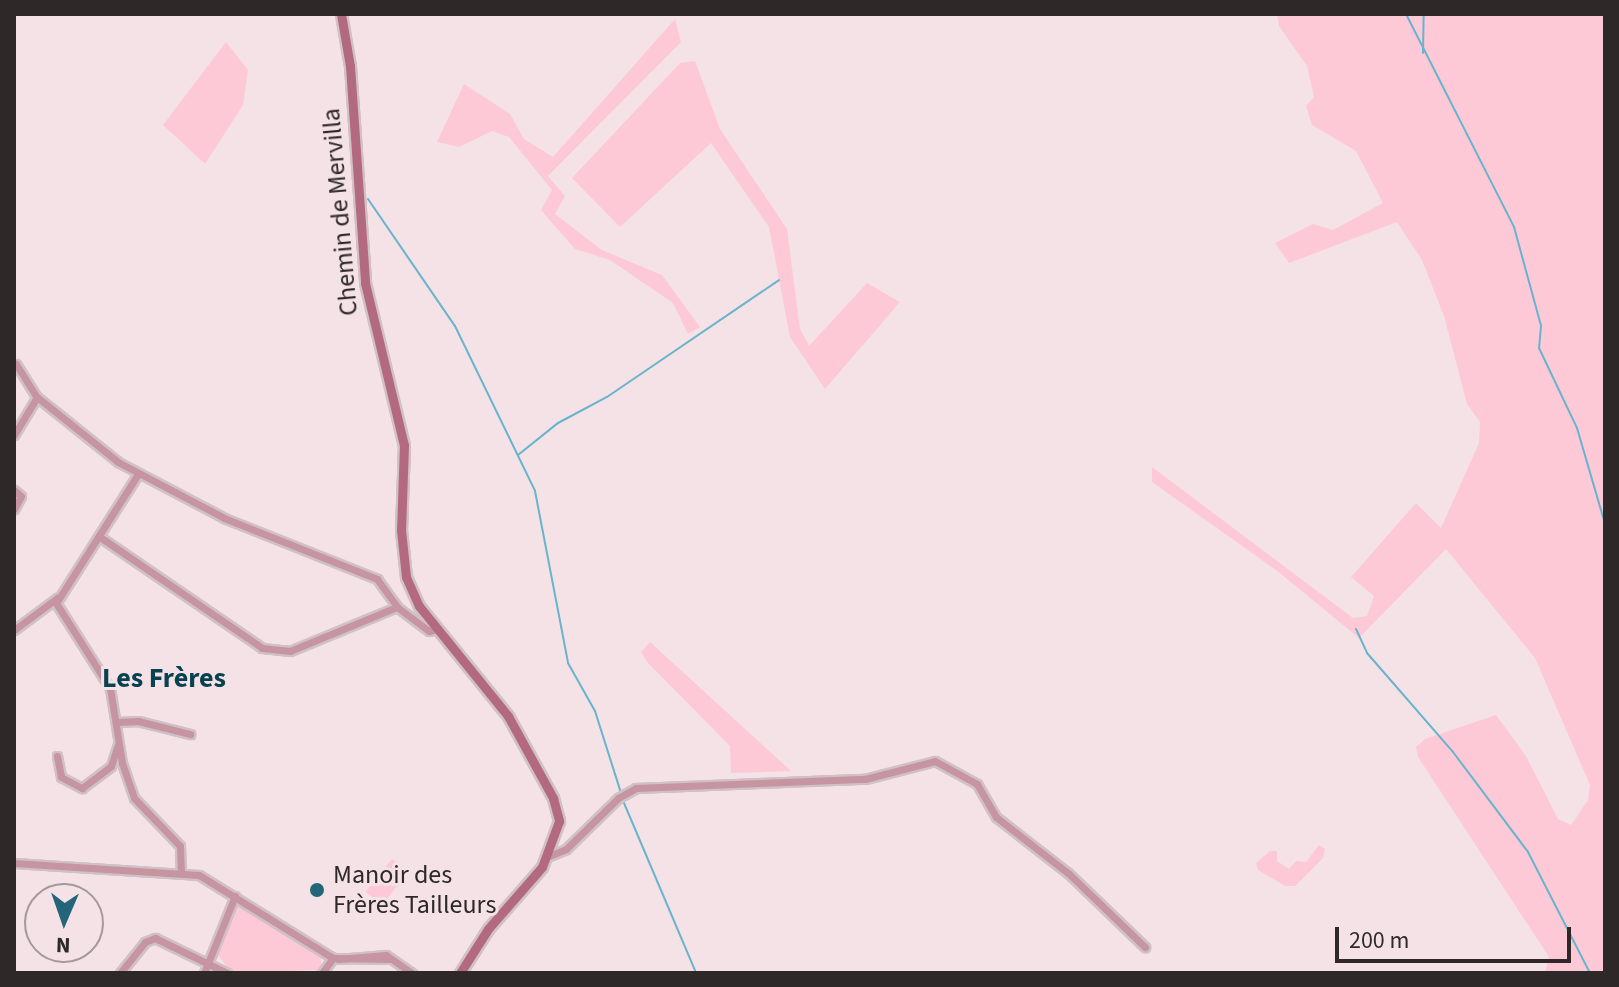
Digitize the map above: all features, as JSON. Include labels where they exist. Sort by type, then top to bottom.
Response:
[{"type":"street","name":"Chemin de Mervilla","points":[[341,14],[350,66],[367,294],[404,445],[401,546],[412,593],[438,629]]},
{"type":"street","points":[[16,364],[37,397],[138,474],[265,536],[377,579],[397,607],[429,631],[438,629],[508,716],[546,785],[559,821],[549,856],[460,973]]},
{"type":"street","points":[[14,435],[37,397]]},
{"type":"street","points":[[14,630],[57,598],[100,537],[138,474]]},
{"type":"street","points":[[14,490],[21,496],[14,509]]},
{"type":"street","points":[[100,537],[262,648],[290,651],[397,607]]},
{"type":"street","points":[[57,598],[61,618],[110,688],[134,798],[180,846],[181,870]]},
{"type":"street","points":[[118,722],[138,721],[190,734]]},
{"type":"street","points":[[57,756],[61,777],[82,788],[111,766],[120,742]]},
{"type":"street","points":[[549,856],[566,849],[618,798],[636,788],[865,779],[935,761],[977,784],[996,817],[1068,873],[1145,947]]},
{"type":"street","points":[[14,863],[108,872],[181,870],[215,881],[336,959],[399,959],[412,973]]},
{"type":"street","points":[[204,973],[235,896]]},
{"type":"street","points":[[120,973],[145,942],[155,938],[209,961],[227,973]]},
{"type":"street","points":[[322,973],[336,959]]},
{"type":"shaded area","points":[[1277,14],[1605,14],[1605,973],[1545,973],[1549,957],[1418,757],[1416,747],[1425,739],[1496,715],[1526,756],[1558,819],[1571,825],[1588,800],[1590,785],[1535,658],[1446,549],[1359,638],[1276,570],[1152,482],[1152,467],[1353,618],[1367,616],[1374,596],[1351,577],[1416,503],[1441,528],[1479,443],[1480,422],[1467,404],[1444,316],[1422,260],[1397,222],[1289,263],[1275,243],[1313,224],[1333,230],[1383,203],[1356,151],[1312,125],[1306,106],[1314,97],[1307,66],[1279,26]]},
{"type":"shaded area","points":[[675,19],[681,42],[548,176],[565,196],[555,214],[602,250],[662,275],[700,327],[688,334],[673,303],[610,260],[575,249],[541,210],[552,190],[509,137],[492,131],[459,147],[437,142],[464,84],[510,114],[524,139],[553,157]]},
{"type":"shaded area","points":[[226,42],[248,70],[243,105],[205,164],[163,125]]},
{"type":"shaded area","points":[[695,61],[720,129],[787,229],[800,329],[809,346],[867,283],[900,302],[825,389],[790,337],[769,227],[711,143],[620,227],[572,178],[680,63]]},
{"type":"shaded area","points":[[650,642],[792,771],[731,773],[730,746],[648,663],[641,652]]},
{"type":"shaded area","points":[[1319,845],[1325,849],[1323,858],[1295,886],[1285,886],[1258,870],[1256,863],[1270,851],[1277,851],[1277,861],[1289,869],[1296,861],[1306,862]]},
{"type":"shaded area","points":[[392,859],[408,872],[382,905],[366,892]]},
{"type":"shaded area","points":[[244,905],[321,954],[321,970],[231,973],[216,952],[233,909]]},
{"type":"waterway","points":[[1406,14],[1514,227],[1541,326],[1539,348],[1577,428],[1605,524]]},
{"type":"waterway","points":[[1423,53],[1424,14]]},
{"type":"waterway","points":[[368,199],[455,326],[535,491],[568,663],[595,711],[620,790]]},
{"type":"waterway","points":[[518,455],[558,423],[607,397],[779,280]]},
{"type":"waterway","points":[[1356,629],[1367,653],[1453,752],[1528,852],[1590,973]]},
{"type":"waterway","points":[[624,803],[696,973]]},
{"type":"place","name":"Manoir des Frères Tailleurs","points":[[317,890]]},
{"type":"district","name":"Les Frères","points":[[164,678]]}]
